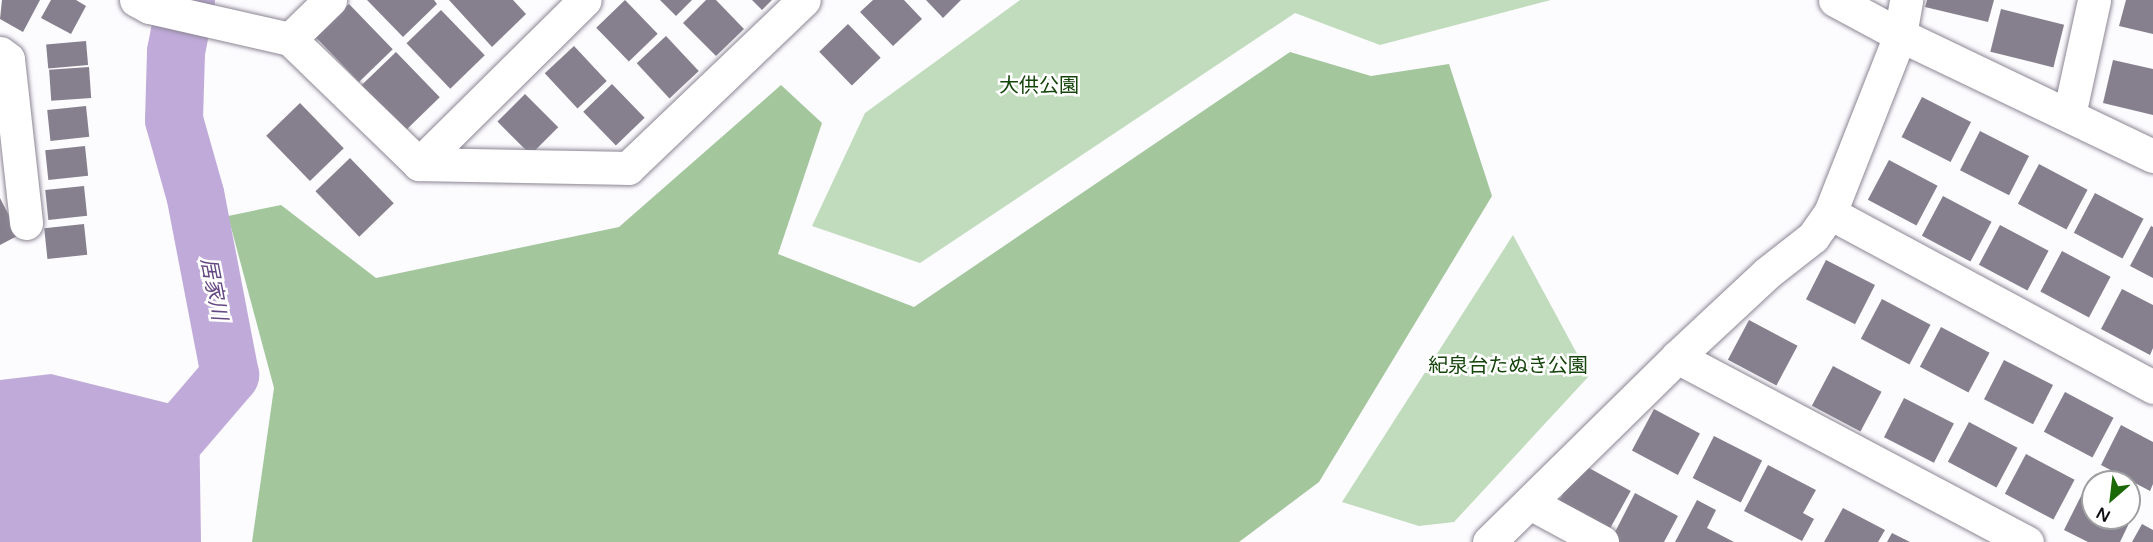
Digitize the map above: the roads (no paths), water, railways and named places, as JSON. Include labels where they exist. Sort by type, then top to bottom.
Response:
[{"type":"street","points":[[290,39],[330,0]]},
{"type":"street","points":[[419,164],[585,0]]},
{"type":"street","points":[[142,4],[214,23],[290,39],[419,164],[628,168],[804,0]]},
{"type":"street","points":[[1835,0],[1900,34],[2153,156]]},
{"type":"street","points":[[1489,542],[1677,357],[1767,273],[1813,237],[1830,213],[1900,34],[1906,0]]},
{"type":"street","points":[[2069,115],[2094,0]]},
{"type":"street","points":[[0,53],[8,59],[9,161],[26,223]]},
{"type":"street","points":[[1830,213],[2153,387]]},
{"type":"street","points":[[1677,357],[2027,542]]},
{"type":"street","points":[[1530,503],[1602,542]]},
{"type":"waterway","name":"居家川","points":[[147,472],[230,375],[195,194],[174,120],[176,52],[186,0]]},
{"type":"park label","name":"大供公園","points":[[1039,86]]},
{"type":"park label","name":"紀泉台たぬき公園","points":[[1508,366]]}]
